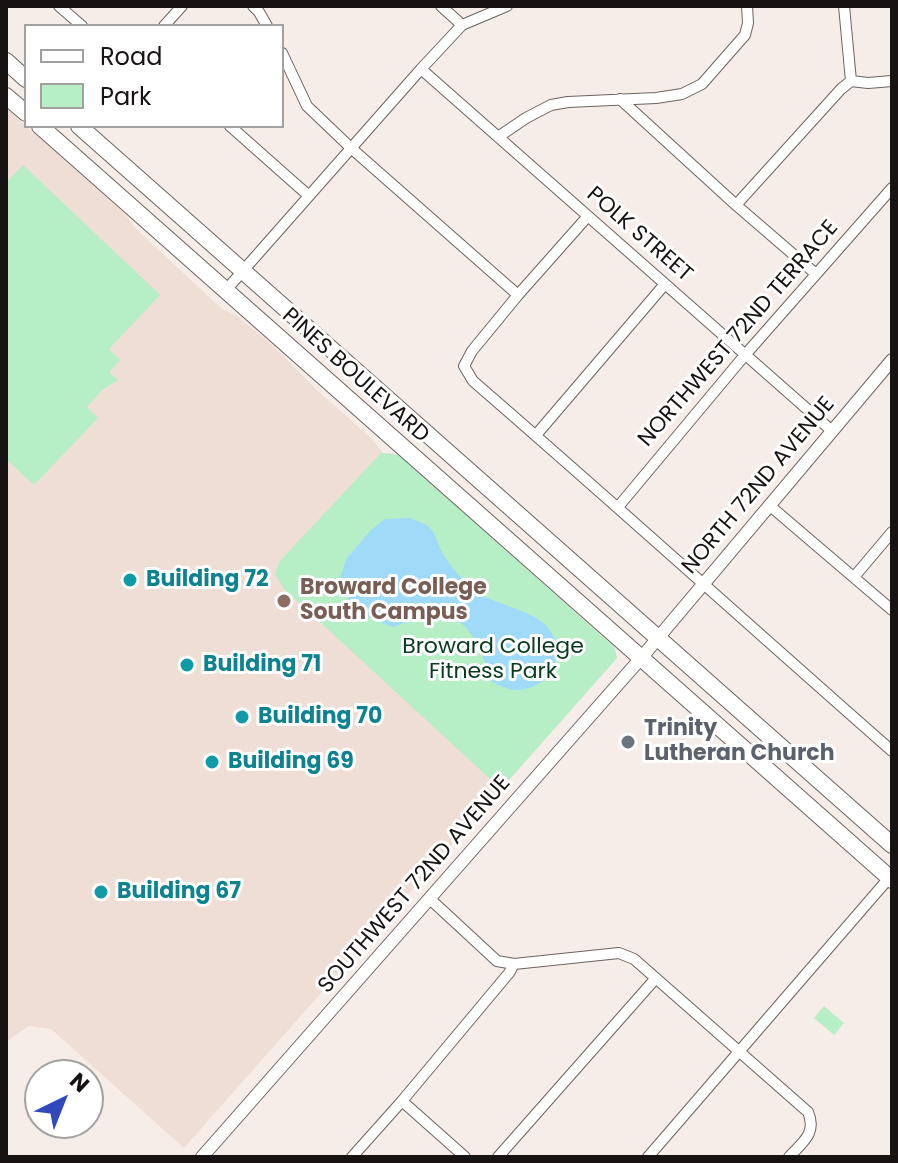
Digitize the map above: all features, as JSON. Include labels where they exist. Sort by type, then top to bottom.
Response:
[{"type":"highway","points":[[6,61],[24,77]]},
{"type":"highway","points":[[6,96],[24,111]]},
{"type":"highway","name":"PINES BOULEVARD","points":[[42,128],[890,879]]},
{"type":"highway","name":"PINES BOULEVARD","points":[[81,128],[892,845]]},
{"type":"highway","points":[[389,435],[405,428],[419,428]]},
{"type":"highway","points":[[838,832],[847,826],[862,829],[892,855]]},
{"type":"street","points":[[59,6],[80,24]]},
{"type":"street","points":[[166,24],[182,6]]},
{"type":"street","points":[[253,6],[266,24]]},
{"type":"street","points":[[441,6],[462,25]]},
{"type":"street","points":[[226,290],[462,25],[506,6]]},
{"type":"street","points":[[498,137],[551,105],[656,98],[682,94],[702,84],[745,35],[747,6]]},
{"type":"street","points":[[844,6],[851,81]]},
{"type":"street","points":[[284,57],[307,106],[518,295]]},
{"type":"street","name":"POLK STREET","points":[[421,69],[832,431]]},
{"type":"street","points":[[736,205],[851,81],[892,81]]},
{"type":"street","points":[[620,99],[816,274]]},
{"type":"street","points":[[232,128],[309,196]]},
{"type":"street","name":"NORTHWEST 72ND TERRACE","points":[[618,507],[745,355],[892,188]]},
{"type":"street","points":[[588,216],[518,295],[472,351],[464,366],[473,381],[892,751]]},
{"type":"street","points":[[536,435],[665,284]]},
{"type":"street","name":"NORTH 72ND AVENUE","points":[[657,639],[892,360]]},
{"type":"street","points":[[769,505],[892,610]]},
{"type":"street","points":[[854,577],[892,532]]},
{"type":"street","name":"SOUTHWEST 72ND AVENUE","points":[[202,1157],[657,639]]},
{"type":"street","points":[[648,1157],[890,879]]},
{"type":"street","points":[[430,899],[497,961],[514,964],[619,953],[634,959],[808,1112],[813,1123],[810,1134],[789,1157]]},
{"type":"street","points":[[352,1157],[514,964]]},
{"type":"street","points":[[498,1157],[656,978]]},
{"type":"street","points":[[402,1101],[465,1157]]},
{"type":"shaded area","name":"Broward College South Campus","points":[[6,108],[24,124],[24,128],[28,128],[124,213],[136,229],[222,309],[236,315],[270,343],[383,453],[401,457],[615,648],[617,658],[184,1148],[104,1076],[104,1059],[85,1059],[51,1029],[29,1026],[6,1042]]},
{"type":"green space","points":[[23,165],[160,295],[109,349],[120,360],[109,372],[118,380],[102,390],[87,407],[98,418],[34,485],[6,459],[6,183]]},
{"type":"green space","name":"Broward College Fitness Park","points":[[381,453],[399,455],[614,647],[617,658],[501,789],[284,589],[275,574],[279,562]]},
{"type":"green space","points":[[824,1006],[844,1023],[834,1035],[814,1018]]},
{"type":"water","points":[[409,518],[432,530],[447,560],[472,589],[528,614],[551,632],[556,643],[556,663],[545,679],[537,685],[515,690],[492,682],[472,635],[455,619],[429,615],[393,627],[354,606],[339,580],[347,558],[385,519]]},
{"type":"place","name":"Building 72","points":[[130,580]]},
{"type":"place","name":"Broward College South Campus","points":[[284,601]]},
{"type":"place","name":"Building 71","points":[[187,665]]},
{"type":"place","name":"Building 70","points":[[242,717]]},
{"type":"place","name":"Trinity Lutheran Church","points":[[628,742]]},
{"type":"place","name":"Building 69","points":[[212,762]]},
{"type":"place","name":"Building 67","points":[[101,892]]}]
